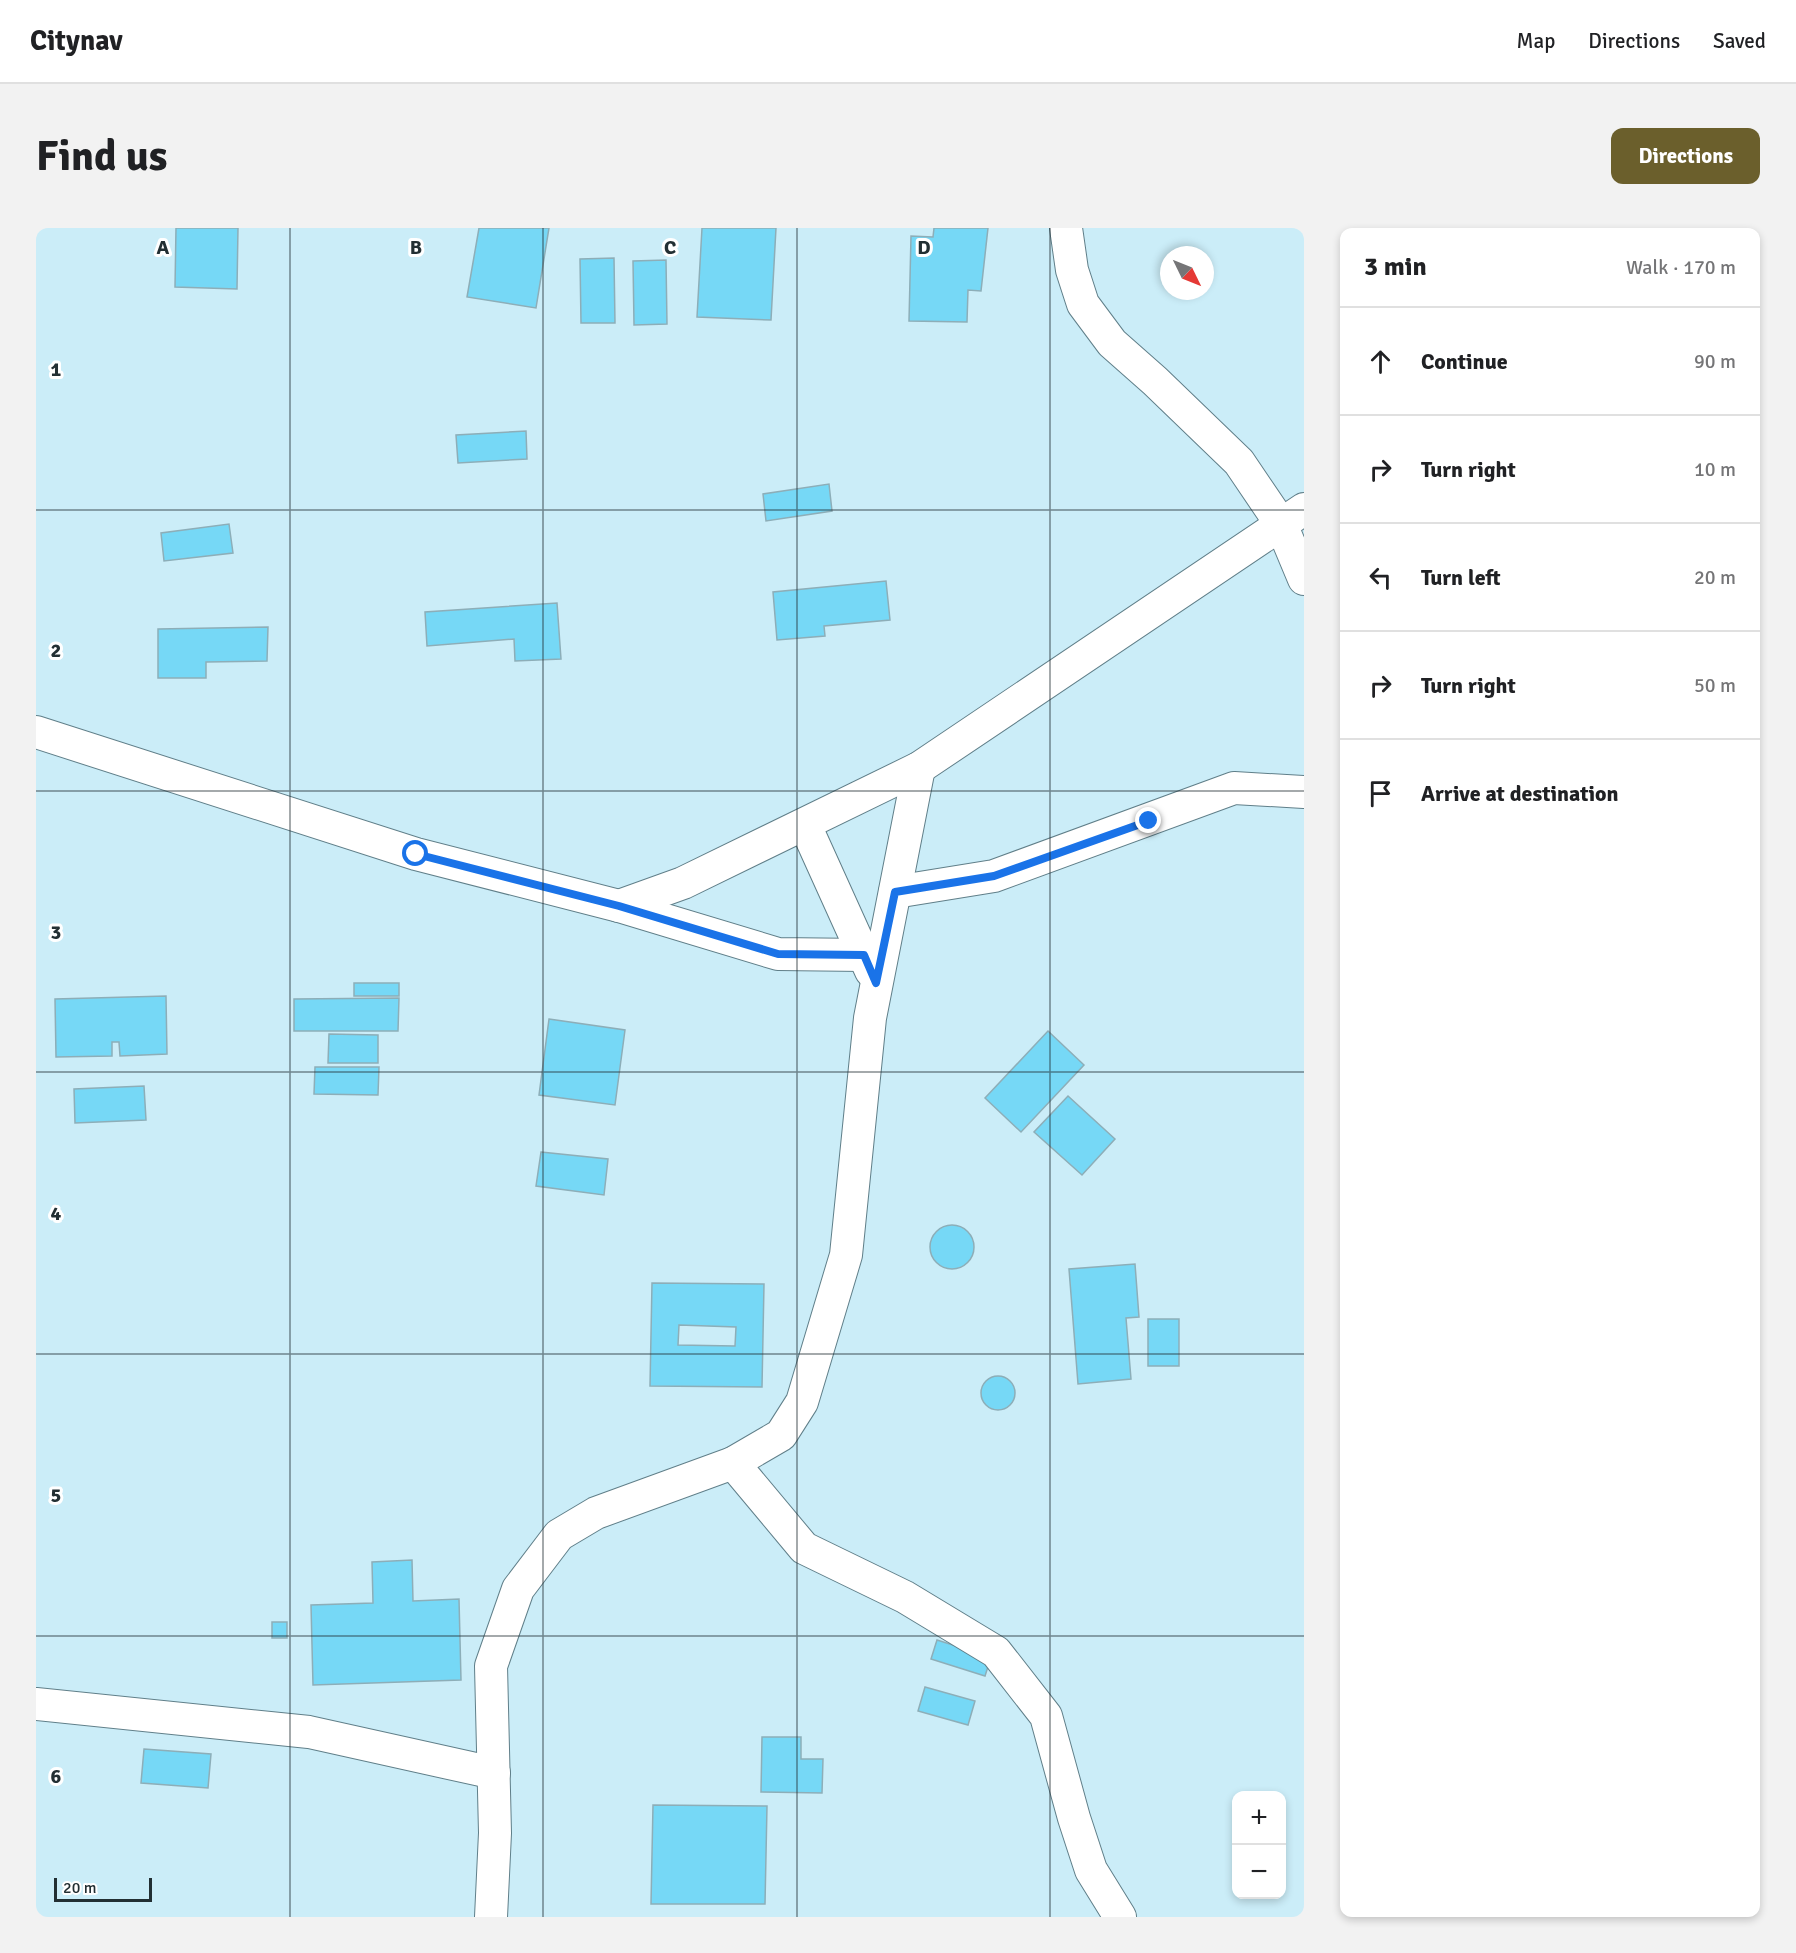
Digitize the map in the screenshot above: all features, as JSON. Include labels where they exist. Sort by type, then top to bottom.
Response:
[{"type":"street","points":[[1066,228],[1072,270],[1083,304],[1106,335],[1239,462],[1292,517],[1304,579]]},
{"type":"street","points":[[619,906],[683,883],[919,768],[1292,517]]},
{"type":"street","points":[[36,732],[416,854],[619,906],[778,954],[870,969]]},
{"type":"street","points":[[490,1917],[495,1833],[491,1666],[518,1589],[559,1535],[596,1513],[733,1464],[781,1435],[802,1402],[846,1255],[870,1017],[870,969],[895,892],[919,768]]},
{"type":"street","points":[[895,892],[994,876],[1234,788],[1304,792]]},
{"type":"street","points":[[805,825],[870,969]]},
{"type":"street","points":[[733,1464],[804,1548],[905,1597],[996,1652],[1046,1716],[1091,1870],[1120,1917]]},
{"type":"street","points":[[36,1704],[309,1732],[494,1773]]},
{"type":"building","points":[[176,228],[238,228],[237,289],[175,287]]},
{"type":"building","points":[[479,228],[549,228],[536,308],[467,297]]},
{"type":"building","points":[[702,228],[776,228],[771,320],[697,317]]},
{"type":"building","points":[[934,228],[988,228],[981,291],[968,290],[967,322],[909,321],[911,236],[933,237]]},
{"type":"building","points":[[614,258],[615,323],[581,323],[580,259]]},
{"type":"building","points":[[666,260],[667,324],[634,325],[633,261]]},
{"type":"building","points":[[526,431],[527,459],[458,463],[456,435]]},
{"type":"building","points":[[829,484],[832,511],[766,521],[763,494]]},
{"type":"building","points":[[229,524],[233,553],[164,561],[161,533]]},
{"type":"building","points":[[886,581],[890,620],[824,626],[825,636],[777,640],[773,592]]},
{"type":"building","points":[[557,603],[561,659],[515,661],[514,639],[427,646],[425,612]]},
{"type":"building","points":[[268,627],[267,661],[206,662],[206,678],[158,678],[158,629]]},
{"type":"building","points":[[354,983],[399,983],[399,996],[354,996]]},
{"type":"building","points":[[166,996],[167,1054],[120,1056],[119,1042],[112,1042],[112,1056],[56,1057],[55,999]]},
{"type":"building","points":[[399,998],[398,1031],[294,1031],[294,999]]},
{"type":"building","points":[[549,1019],[625,1030],[615,1105],[539,1095]]},
{"type":"building","points":[[1048,1031],[1084,1065],[1021,1132],[985,1098]]},
{"type":"building","points":[[329,1034],[378,1035],[378,1063],[328,1063]]},
{"type":"building","points":[[315,1067],[379,1067],[378,1095],[314,1094]]},
{"type":"building","points":[[144,1086],[146,1120],[75,1123],[74,1089]]},
{"type":"building","points":[[1068,1096],[1115,1139],[1082,1175],[1034,1132]]},
{"type":"building","points":[[541,1152],[608,1159],[604,1195],[536,1186]]},
{"type":"building","points":[[952,1225],[967,1232],[974,1247],[967,1262],[952,1269],[937,1262],[930,1247],[937,1232]]},
{"type":"building","points":[[1135,1264],[1139,1317],[1126,1318],[1131,1379],[1078,1384],[1069,1269]]},
{"type":"building","points":[[652,1283],[764,1284],[762,1387],[650,1386]],"holes":[[[679,1325],[736,1327],[735,1346],[678,1345]]]},
{"type":"building","points":[[1148,1319],[1179,1319],[1179,1366],[1148,1366]]},
{"type":"building","points":[[998,1376],[1010,1381],[1015,1393],[1010,1405],[998,1410],[986,1405],[981,1393],[986,1381]]},
{"type":"building","points":[[412,1560],[413,1601],[459,1599],[461,1680],[313,1685],[311,1605],[373,1603],[372,1562]]},
{"type":"building","points":[[272,1622],[287,1622],[287,1638],[272,1638]]},
{"type":"building","points":[[937,1640],[991,1657],[985,1676],[931,1659]]},
{"type":"building","points":[[925,1687],[975,1701],[968,1725],[918,1711]]},
{"type":"building","points":[[762,1737],[801,1737],[801,1759],[823,1759],[822,1793],[761,1792]]},
{"type":"building","points":[[144,1749],[211,1754],[208,1788],[141,1783]]},
{"type":"building","points":[[653,1805],[767,1806],[765,1904],[651,1904]]},
{"type":"route","points":[[416,854],[619,906],[778,954],[864,955],[876,983],[895,892],[994,876],[1149,821]]}]
